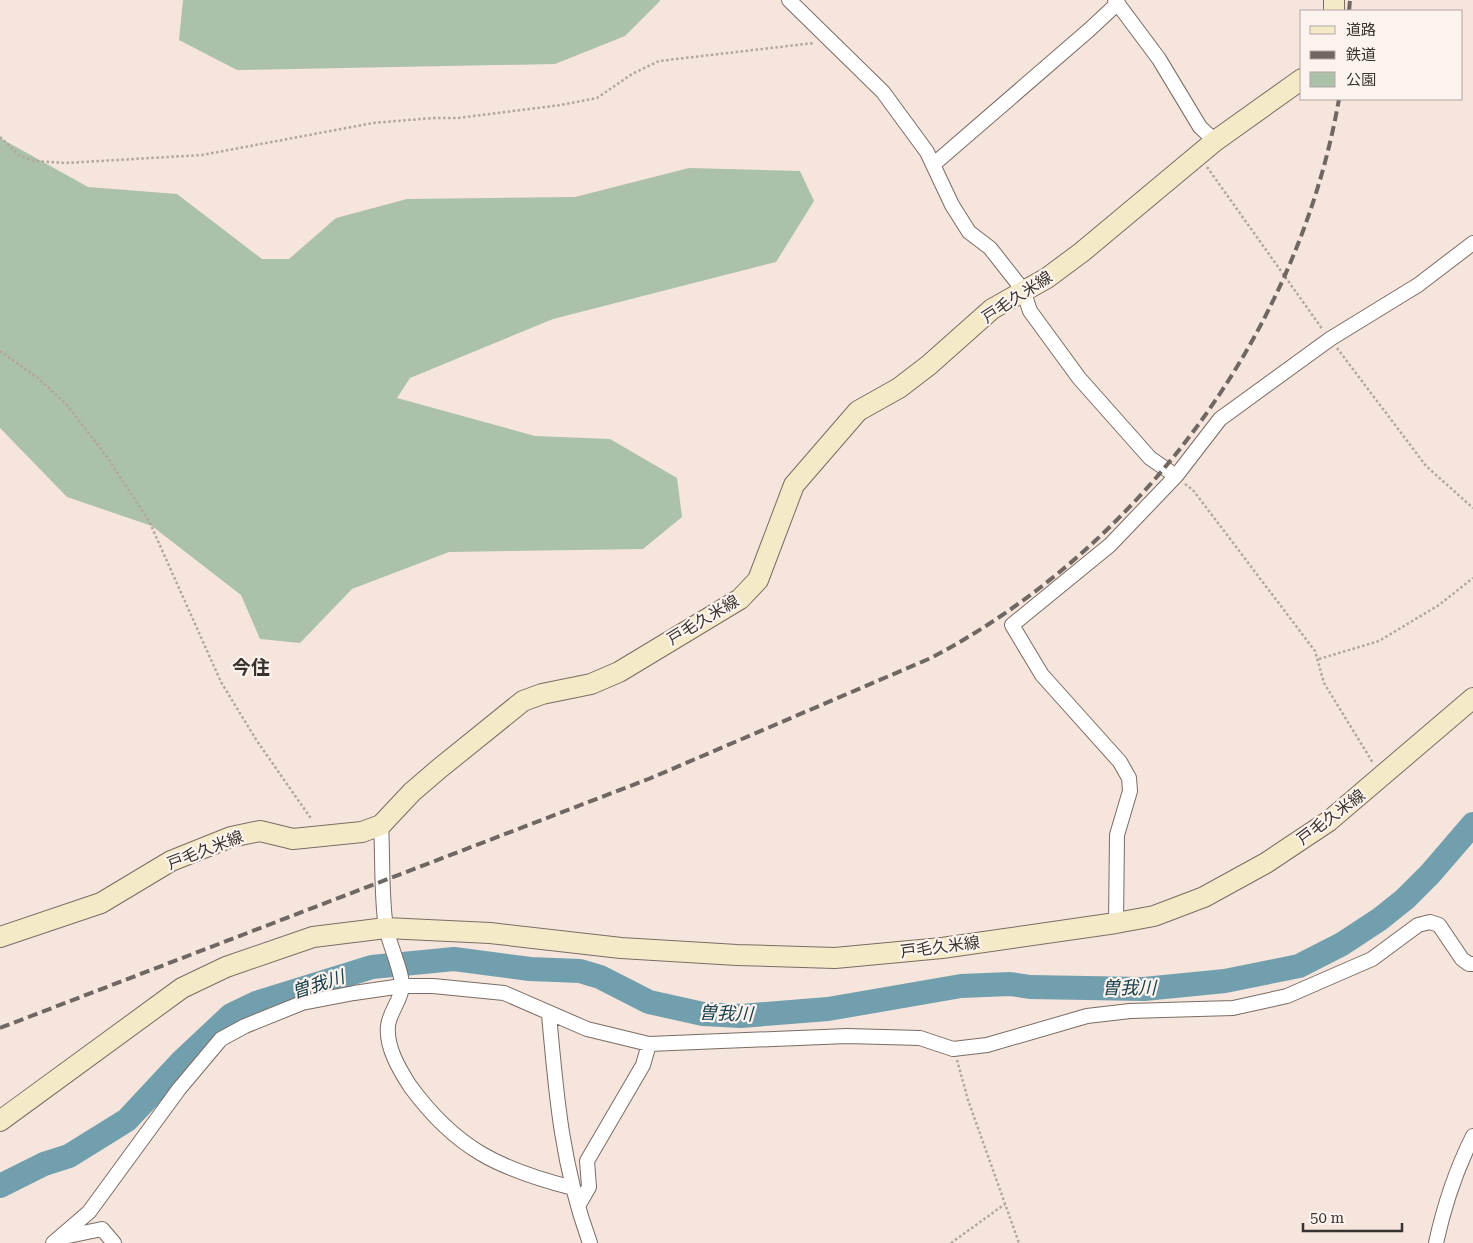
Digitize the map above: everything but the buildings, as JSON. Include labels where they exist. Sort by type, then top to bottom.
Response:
[{"type":"main road","name":"戸毛久米線","points":[[0,937],[101,903],[171,861],[231,837],[260,831],[293,839],[362,832],[381,826],[419,786],[523,701],[542,694],[590,684],[619,672],[740,599],[758,580],[794,485],[858,411],[899,388],[929,365],[992,309],[1047,278],[1082,252],[1215,141],[1300,80]]},
{"type":"main road","name":"戸毛久米線","points":[[0,1121],[191,984],[264,952],[313,937],[386,928],[490,933],[621,948],[737,955],[834,958],[942,948],[1154,916],[1212,893],[1266,862],[1329,821],[1473,698]]},
{"type":"street","points":[[789,0],[883,92],[934,164],[952,205],[969,232],[990,248],[1023,290],[1030,312],[1079,378],[1150,458],[1176,476]]},
{"type":"street","points":[[934,164],[1090,30],[1117,1],[1159,59],[1200,127],[1215,141]]},
{"type":"street","points":[[1116,923],[1117,835],[1130,791],[1129,778],[1120,762],[1042,675],[1012,624],[1110,545],[1176,476],[1220,419],[1330,339],[1418,285],[1473,243]]},
{"type":"street","points":[[381,826],[386,928],[402,986],[388,1026],[393,1055],[402,1074],[430,1112],[471,1149],[499,1164],[542,1180],[573,1188]]},
{"type":"street","points":[[58,1240],[89,1212],[179,1089],[221,1039],[245,1026],[302,1004],[402,986],[433,986],[504,993],[587,1029],[649,1044],[847,1036],[920,1038],[953,1049],[987,1044],[1088,1016],[1130,1011],[1233,1008],[1287,996],[1372,959],[1418,925],[1430,922],[1439,926],[1462,959],[1469,964],[1473,964]]},
{"type":"street","points":[[549,1014],[558,1117],[573,1188],[590,1243]]},
{"type":"street","points":[[578,1206],[590,1187],[587,1162],[643,1065],[649,1044]]},
{"type":"street","points":[[1436,1243],[1443,1211],[1462,1158],[1473,1136]]},
{"type":"street","points":[[58,1240],[102,1229],[114,1243]]},
{"type":"path","points":[[0,137],[20,156],[34,161],[66,164],[202,155],[373,123],[458,118],[562,105],[597,98],[632,74],[659,60],[831,41]]},
{"type":"path","points":[[1195,157],[1205,164],[1330,339],[1426,466],[1473,508]]},
{"type":"path","points":[[0,351],[38,378],[67,405],[112,463],[153,529],[221,682],[257,741],[323,836]]},
{"type":"path","points":[[1176,476],[1193,490],[1292,619],[1319,660],[1324,683],[1361,746],[1382,777]]},
{"type":"path","points":[[1319,660],[1380,641],[1439,605],[1473,578]]},
{"type":"path","points":[[953,1049],[968,1100],[1019,1243]]},
{"type":"path","points":[[951,1243],[1005,1204]]},
{"type":"green space","points":[[183,0],[660,1],[625,36],[555,64],[237,70],[179,40]]},
{"type":"green space","points":[[0,138],[88,187],[177,194],[262,259],[289,259],[336,218],[407,199],[575,197],[689,168],[800,171],[814,201],[776,262],[553,319],[410,378],[397,398],[535,436],[610,439],[677,478],[682,517],[643,549],[449,552],[352,589],[300,643],[260,639],[241,595],[152,526],[67,497],[0,428]]},
{"type":"waterway","name":"曽我川","points":[[0,1186],[44,1164],[69,1156],[127,1120],[182,1061],[231,1015],[256,1003],[372,967],[454,959],[530,969],[580,971],[600,977],[649,1002],[703,1014],[741,1016],[828,1009],[961,986],[1010,984],[1030,987],[1144,989],[1225,981],[1299,966],[1342,944],[1380,919],[1405,899],[1430,874],[1473,824]]},
{"type":"railway","points":[[1349,10],[1350,0]]},
{"type":"railway","points":[[0,1028],[651,778],[931,658],[1007,612],[1078,557],[1142,494],[1198,425],[1247,349],[1287,269],[1318,186],[1339,100]]},
{"type":"district","name":"今住","points":[[251,667]]}]
